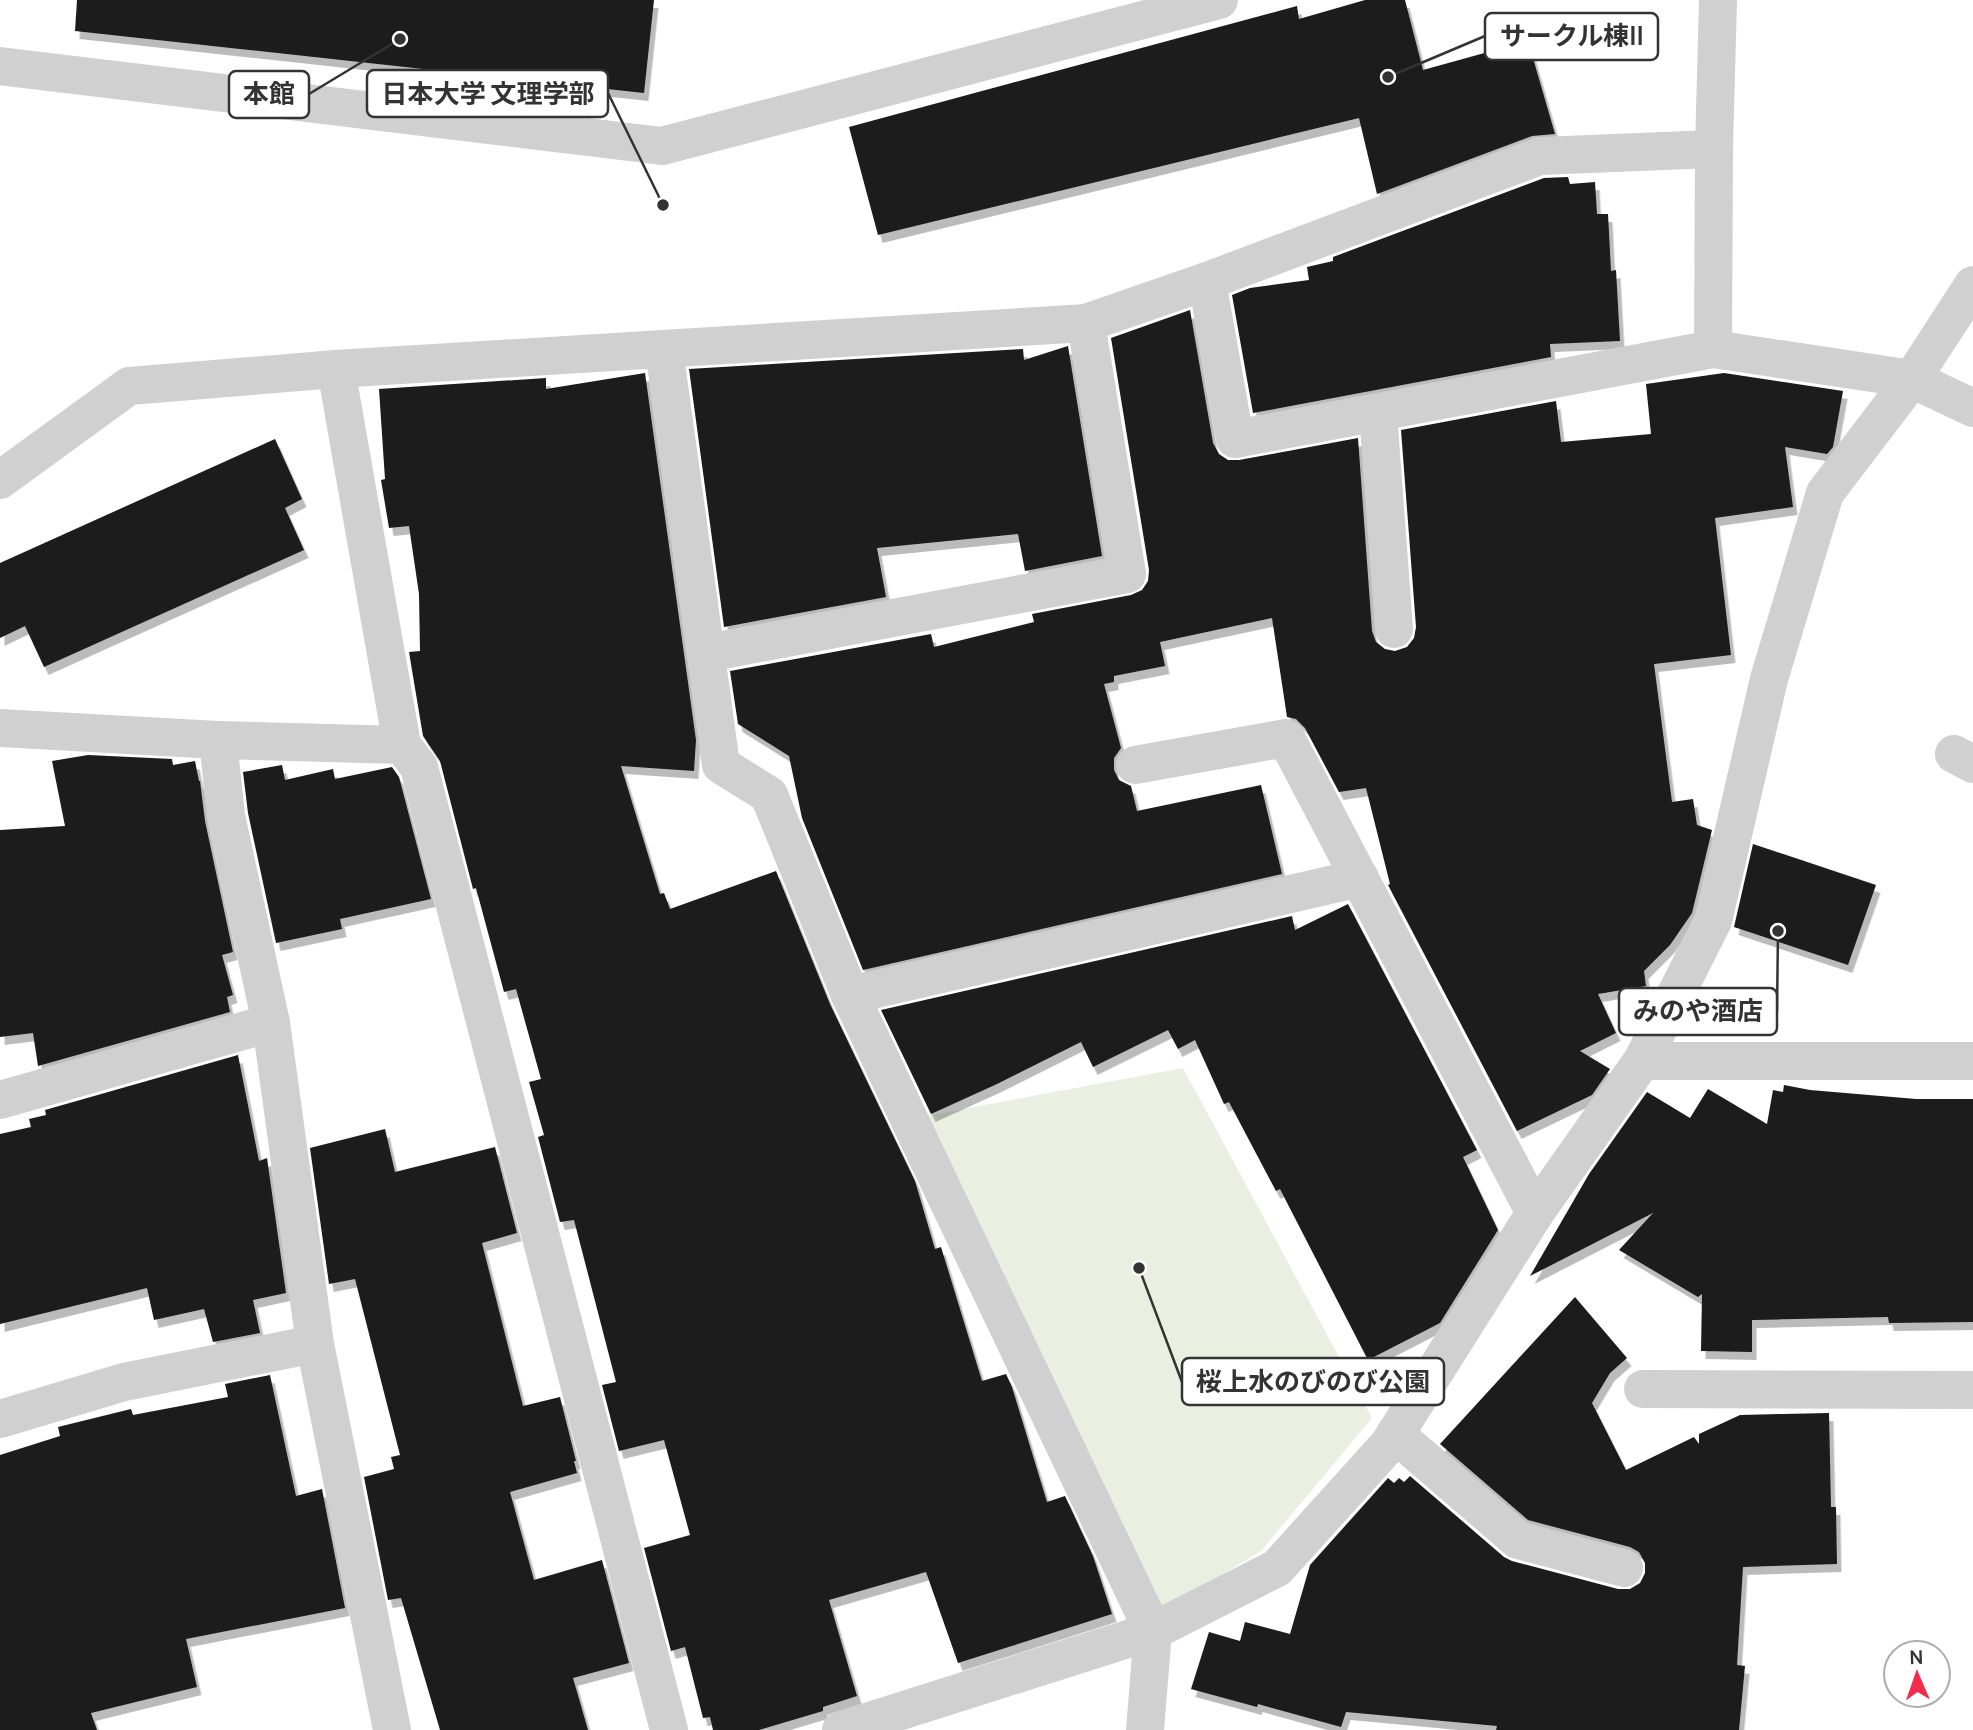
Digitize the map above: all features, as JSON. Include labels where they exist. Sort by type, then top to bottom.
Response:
[{"type":"street","points":[[0,66],[662,146],[1162,7],[1219,0]]},
{"type":"street","points":[[1713,349],[1718,0]]},
{"type":"street","points":[[0,480],[129,386],[336,369],[1086,323],[1207,281],[1540,156],[1714,149]]},
{"type":"street","points":[[1207,281],[1235,439],[1713,349],[1912,379],[1973,408]]},
{"type":"street","points":[[841,1730],[1153,1631],[1277,1568],[1395,1434],[1535,1213],[1642,1061],[1713,920],[1769,679],[1825,494],[1912,379],[1973,285]]},
{"type":"street","points":[[707,653],[1127,573],[1086,323]]},
{"type":"street","points":[[664,349],[721,765],[769,795],[850,995],[1153,1631],[1145,1730]]},
{"type":"street","points":[[336,369],[402,745],[419,767],[669,1730]]},
{"type":"street","points":[[1378,413],[1394,629]]},
{"type":"street","points":[[0,728],[218,740],[402,745]]},
{"type":"street","points":[[1135,765],[1286,738],[1535,1213]]},
{"type":"street","points":[[218,740],[226,816],[271,1023],[315,1343],[392,1730]]},
{"type":"street","points":[[850,995],[1360,878]]},
{"type":"street","points":[[0,1100],[271,1023]]},
{"type":"street","points":[[1642,1061],[1973,1061]]},
{"type":"street","points":[[0,1419],[124,1382],[315,1343]]},
{"type":"street","points":[[1643,1389],[1973,1390]]},
{"type":"street","points":[[1395,1434],[1518,1540],[1624,1568]]},
{"type":"green space","points":[[1183,1068],[1372,1418],[1261,1551],[1159,1613],[920,1117]]},
{"type":"building","points":[[77,0],[654,0],[644,93],[75,31]]},
{"type":"building","points":[[1365,0],[1405,0],[1423,70],[1528,41],[1555,134],[1532,136],[1377,194],[1359,118],[878,235],[849,127],[1297,6],[1299,19]]},
{"type":"building","points":[[1568,177],[1570,184],[1595,182],[1597,214],[1608,214],[1611,271],[1616,270],[1620,341],[1550,344],[1551,357],[1253,413],[1232,295],[1250,288],[1309,280],[1307,267],[1333,261],[1333,257],[1544,178]]},
{"type":"building","points":[[1190,310],[1213,443],[1219,454],[1228,460],[1239,460],[1358,438],[1372,631],[1376,642],[1385,649],[1395,651],[1407,647],[1414,638],[1416,627],[1401,430],[1556,401],[1561,442],[1651,434],[1646,384],[1724,373],[1843,391],[1833,447],[1827,454],[1785,447],[1793,507],[1715,518],[1731,655],[1654,664],[1672,802],[1693,799],[1697,825],[1712,830],[1692,913],[1670,945],[1644,971],[1646,986],[1598,994],[1616,1033],[1580,1051],[1610,1069],[1592,1095],[1517,1131],[1388,885],[1390,884],[1366,788],[1339,792],[1305,728],[1296,719],[1287,717],[1272,618],[1160,642],[1165,666],[1114,676],[1114,682],[1104,684],[1121,748],[1114,758],[1114,770],[1119,780],[1131,786],[1137,811],[1261,785],[1282,874],[863,970],[802,818],[789,756],[738,724],[730,671],[931,634],[934,647],[1034,622],[1032,614],[1131,595],[1142,590],[1148,581],[1149,570],[1111,338]]},
{"type":"building","points":[[1068,346],[1102,556],[1025,571],[1018,534],[877,548],[886,597],[724,627],[689,369],[1023,349],[1024,360]]},
{"type":"building","points":[[645,373],[696,740],[694,771],[621,766],[660,894],[664,893],[670,909],[776,871],[830,1004],[915,1181],[935,1249],[941,1247],[982,1381],[1006,1374],[1047,1502],[1065,1496],[1093,1556],[1112,1614],[958,1663],[926,1572],[829,1600],[857,1696],[823,1707],[823,1711],[759,1730],[713,1730],[710,1717],[703,1718],[685,1647],[671,1651],[644,1548],[690,1535],[664,1440],[619,1451],[602,1385],[616,1382],[574,1220],[560,1222],[538,1137],[544,1135],[529,1082],[541,1079],[516,989],[504,992],[476,888],[473,889],[440,761],[423,736],[409,652],[420,651],[419,594],[409,526],[389,528],[381,480],[385,479],[379,389],[546,378],[546,389]]},
{"type":"building","points":[[275,439],[302,499],[285,508],[304,550],[44,667],[25,626],[0,638],[0,563]]},
{"type":"building","points":[[88,755],[172,759],[173,765],[195,761],[233,952],[222,955],[233,995],[227,997],[230,1012],[38,1066],[33,1033],[0,1037],[0,830],[65,826],[52,761]]},
{"type":"building","points":[[282,765],[285,780],[333,769],[335,779],[392,767],[399,777],[431,899],[340,919],[342,929],[276,943],[248,813],[243,772]]},
{"type":"building","points":[[1753,844],[1876,885],[1848,965],[1734,927]]},
{"type":"building","points":[[1348,904],[1477,1150],[1463,1157],[1498,1230],[1440,1323],[1368,1360],[1280,1189],[1276,1191],[1229,1102],[1224,1104],[1195,1040],[1178,1049],[1168,1030],[1093,1067],[1081,1042],[931,1114],[881,1010],[1292,916],[1295,930]]},
{"type":"building","points":[[238,1055],[259,1161],[267,1158],[286,1293],[253,1300],[260,1333],[213,1342],[204,1309],[154,1320],[147,1288],[0,1324],[0,1134],[31,1127],[29,1119],[46,1115],[45,1110]]},
{"type":"building","points":[[1784,1085],[1810,1090],[1916,1099],[1973,1099],[1973,1322],[1889,1323],[1888,1317],[1752,1320],[1752,1352],[1701,1351],[1702,1294],[1698,1297],[1619,1250],[1653,1213],[1530,1276],[1589,1174],[1647,1092],[1690,1118],[1708,1089],[1767,1124],[1773,1090],[1783,1092]]},
{"type":"building","points":[[385,1129],[395,1172],[495,1147],[517,1233],[482,1243],[523,1406],[560,1397],[577,1473],[510,1492],[534,1580],[602,1560],[629,1663],[573,1678],[588,1730],[440,1730],[401,1598],[388,1600],[364,1477],[394,1469],[391,1457],[400,1455],[355,1279],[329,1284],[310,1148]]},
{"type":"building","points":[[1575,1297],[1627,1358],[1610,1373],[1592,1403],[1626,1470],[1694,1437],[1699,1444],[1699,1434],[1740,1415],[1829,1413],[1831,1507],[1836,1507],[1837,1564],[1743,1567],[1737,1665],[1745,1666],[1739,1730],[1496,1730],[1497,1726],[1346,1712],[1341,1727],[1191,1689],[1209,1632],[1240,1641],[1245,1622],[1290,1634],[1310,1565],[1388,1478],[1394,1483],[1399,1478],[1404,1482],[1410,1476],[1512,1561],[1618,1589],[1630,1589],[1640,1583],[1645,1573],[1645,1563],[1639,1552],[1630,1547],[1528,1520],[1440,1444]]},
{"type":"building","points":[[270,1375],[296,1496],[322,1489],[345,1608],[186,1639],[197,1687],[91,1713],[97,1730],[0,1730],[0,1455],[60,1436],[58,1427],[131,1409],[133,1415],[228,1397],[225,1384]]},
{"type":"place","name":"本館","points":[[400,39]]},
{"type":"place","name":"サークル棟II","points":[[1388,77]]},
{"type":"place","name":"日本大学 文理学部","points":[[663,205]]},
{"type":"place","name":"みのや酒店","points":[[1778,931]]},
{"type":"place","name":"桜上水のびのび公園","points":[[1139,1268]]}]
